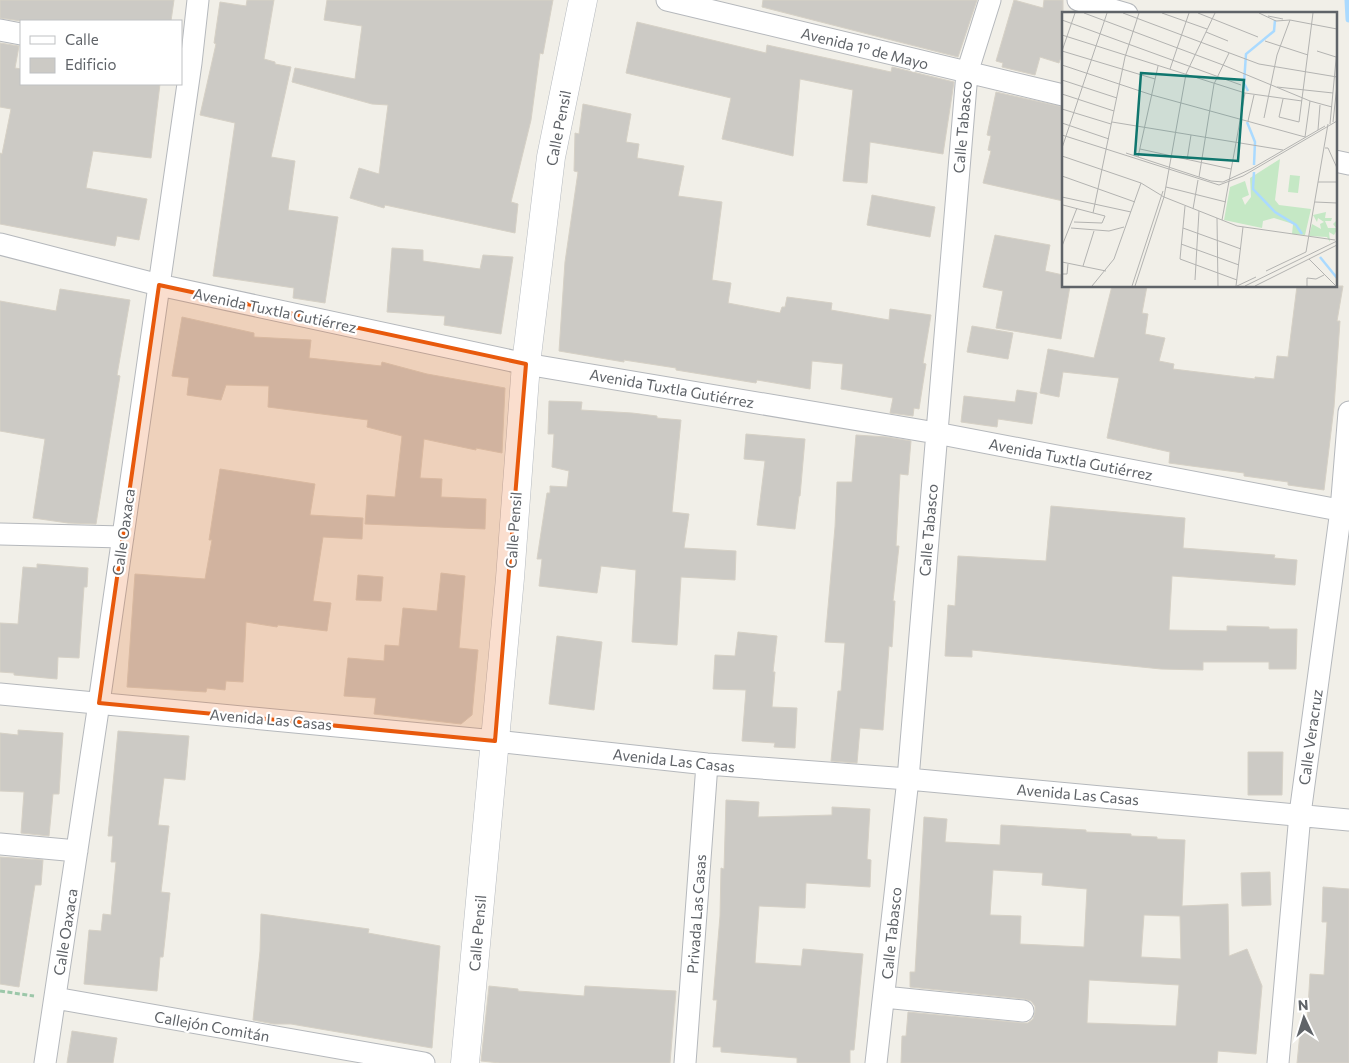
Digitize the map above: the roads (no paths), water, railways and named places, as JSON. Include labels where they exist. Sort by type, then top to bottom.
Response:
[{"type":"main road","name":"Calle Pensil","points":[[465,1063],[510,578],[526,364],[551,157],[583,0]]},
{"type":"street","name":"Calle Oaxaca","points":[[45,1063],[159,285],[186,62],[198,0]]},
{"type":"street","name":"Avenida 1º de Mayo","points":[[667,0],[1062,96]]},
{"type":"street","name":"Calle Tabasco","points":[[876,1063],[908,779],[967,72],[990,0]]},
{"type":"street","points":[[1078,0],[1120,12]]},
{"type":"street","points":[[0,30],[20,34]]},
{"type":"street","points":[[1336,161],[1349,164]]},
{"type":"street","name":"Avenida Tuxtla Gutiérrez","points":[[0,244],[159,285],[526,364],[936,433],[1345,511]]},
{"type":"street","name":"Calle Veracruz","points":[[1278,1063],[1300,814],[1345,511],[1349,412]]},
{"type":"street","points":[[0,534],[123,537]]},
{"type":"street","name":"Avenida Las Casas","points":[[0,694],[494,740],[707,764],[908,779],[1349,820]]},
{"type":"street","name":"Privada Las Casas","points":[[685,1063],[707,764]]},
{"type":"street","points":[[0,844],[77,851]]},
{"type":"street","points":[[884,997],[1023,1012]]},
{"type":"street","name":"Callejón Comitán","points":[[55,998],[424,1063]]},
{"type":"waterway","points":[[1348,0],[1349,19]]}]
